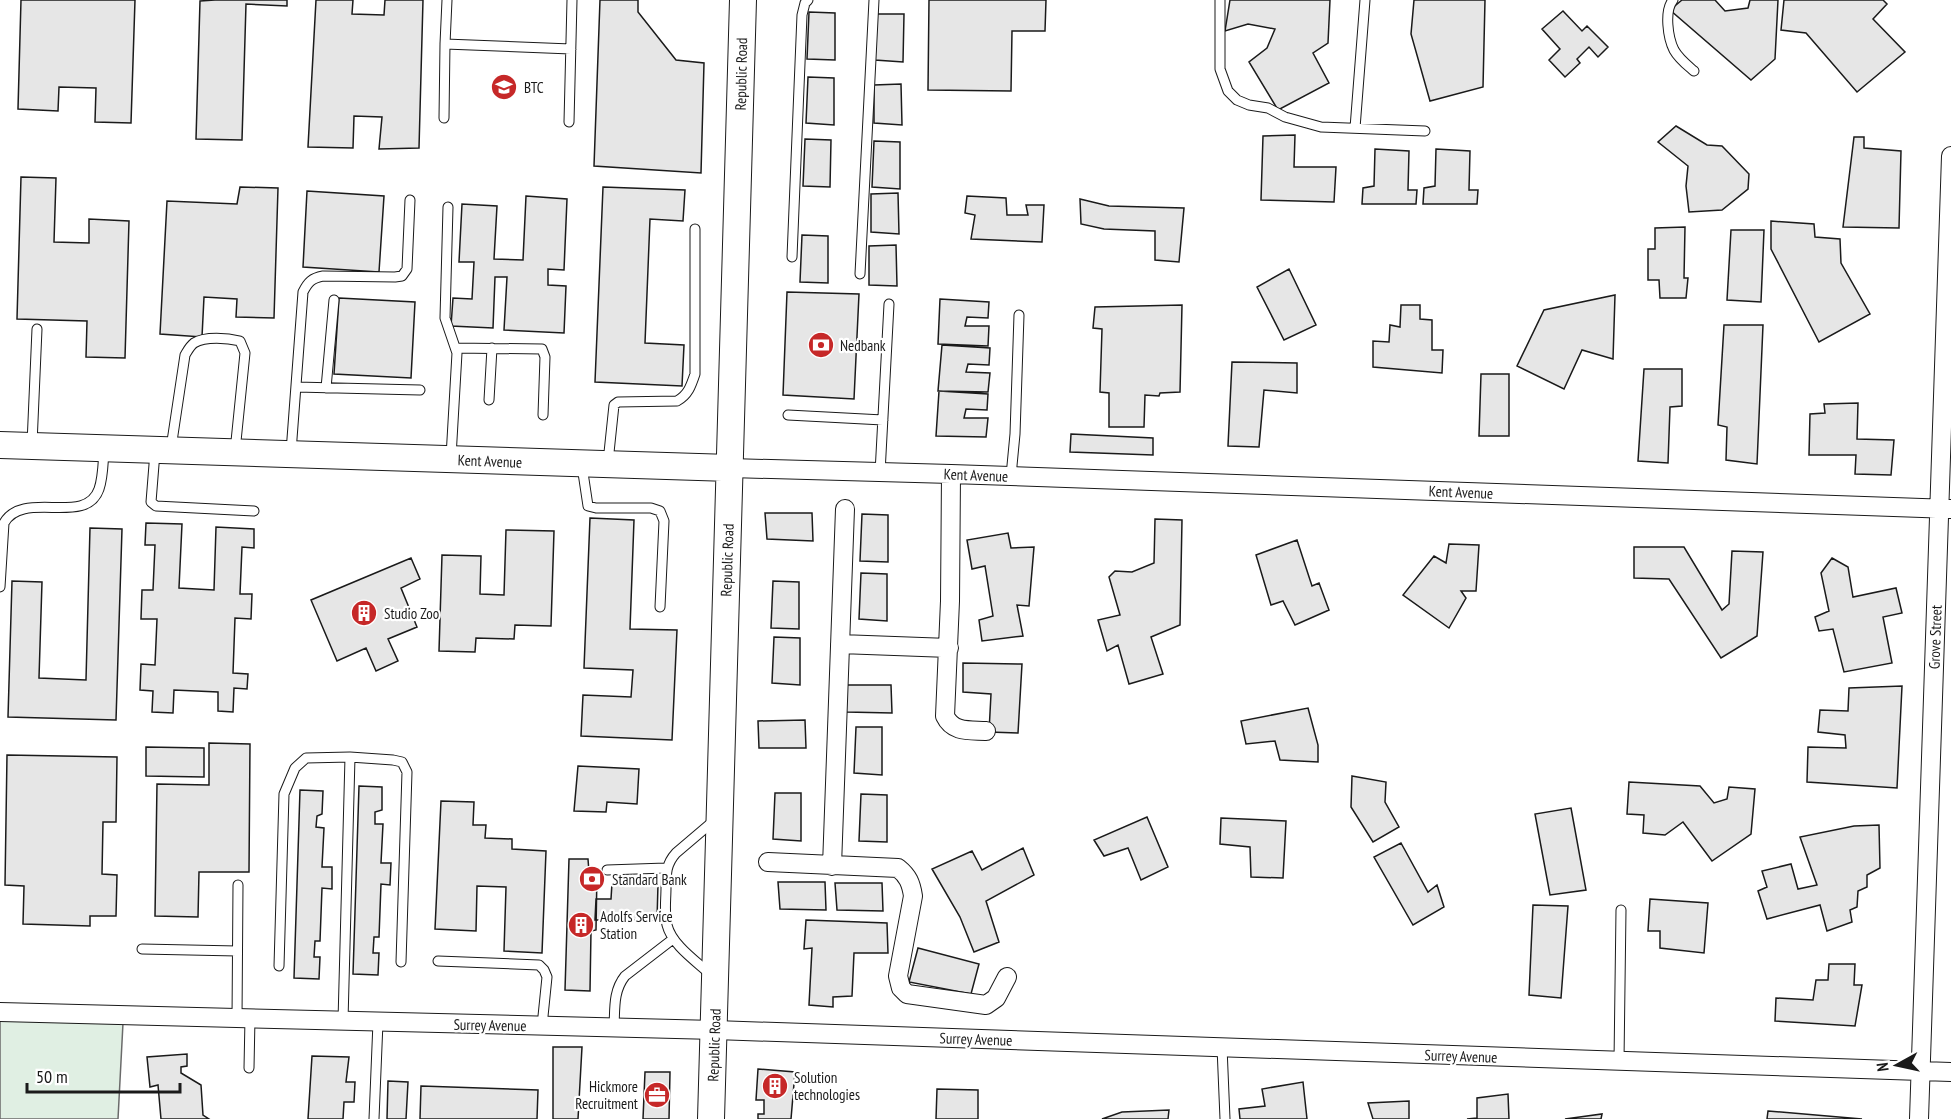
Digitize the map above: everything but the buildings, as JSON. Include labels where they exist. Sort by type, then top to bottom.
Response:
[{"type":"main road","name":"Republic Road","points":[[711,1119],[743,0]]},
{"type":"main road","name":"Kent Avenue","points":[[0,445],[730,468]]},
{"type":"street","name":"Grove Street","points":[[1919,1119],[1945,509],[1951,156]]},
{"type":"street","name":"Kent Avenue","points":[[730,468],[1945,509]]},
{"type":"street","points":[[951,474],[949,648],[945,716],[949,724],[955,728],[986,731]]},
{"type":"street","points":[[832,866],[845,509]]},
{"type":"street","points":[[840,644],[949,648]]},
{"type":"street","points":[[768,862],[898,868],[906,874],[913,896],[898,976],[901,988],[907,994],[986,1005],[996,998],[1007,977]]},
{"type":"street","name":"Surrey Avenue","points":[[0,1012],[715,1030],[1951,1072]]},
{"type":"lane","points":[[444,118],[447,0]]},
{"type":"lane","points":[[569,122],[572,0]]},
{"type":"lane","points":[[792,256],[802,15],[808,0]]},
{"type":"lane","points":[[860,274],[874,0]]},
{"type":"lane","points":[[1220,0],[1220,69],[1228,91],[1236,100],[1268,108],[1285,117],[1321,127],[1425,130]]},
{"type":"lane","points":[[1355,128],[1365,0]]},
{"type":"lane","points":[[1673,0],[1668,11],[1670,38],[1679,57],[1694,71]]},
{"type":"lane","points":[[445,44],[571,49]]},
{"type":"lane","points":[[290,454],[303,292],[315,277],[402,276],[407,269],[410,200]]},
{"type":"lane","points":[[448,207],[444,318],[456,348],[451,459]]},
{"type":"lane","points":[[608,465],[614,405],[618,402],[677,401],[685,397],[692,384],[695,374],[695,229]]},
{"type":"lane","points":[[326,388],[334,300]]},
{"type":"lane","points":[[880,473],[889,304]]},
{"type":"lane","points":[[1011,476],[1015,434],[1019,315]]},
{"type":"lane","points":[[32,446],[37,329]]},
{"type":"lane","points":[[234,453],[245,353],[240,341],[200,339],[192,344],[185,355],[151,502],[156,506],[254,511]]},
{"type":"lane","points":[[456,348],[542,348],[545,357],[543,415]]},
{"type":"lane","points":[[489,400],[492,348]]},
{"type":"lane","points":[[296,387],[420,390]]},
{"type":"lane","points":[[788,416],[883,420]]},
{"type":"lane","points":[[0,587],[4,523],[8,514],[20,509],[84,506],[93,499],[99,489],[105,448]]},
{"type":"lane","points":[[582,464],[588,506],[651,508],[660,511],[664,521],[660,607]]},
{"type":"lane","points":[[343,1021],[350,757]]},
{"type":"lane","points":[[279,966],[284,794],[295,768],[306,758],[350,757],[393,760],[402,762],[407,772],[401,962]]},
{"type":"lane","points":[[716,980],[673,939],[666,924],[666,868],[676,853],[720,816]]},
{"type":"lane","points":[[607,870],[666,868]]},
{"type":"lane","points":[[238,885],[237,951],[249,1068]]},
{"type":"lane","points":[[1619,1061],[1622,910]]},
{"type":"lane","points":[[614,1027],[616,992],[620,983],[625,976],[673,939]]},
{"type":"lane","points":[[142,949],[237,951]]},
{"type":"lane","points":[[438,961],[539,965],[547,977],[542,1026]]},
{"type":"lane","points":[[374,1119],[378,1022]]},
{"type":"lane","points":[[1222,1047],[1225,1119]]},
{"type":"green space","points":[[0,1019],[123,1023],[118,1119],[0,1119]]},
{"type":"place","name":"BTC","points":[[504,87]]},
{"type":"place","name":"Nedbank","points":[[821,345]]},
{"type":"place","name":"Studio Zoo","points":[[364,613]]},
{"type":"place","name":"Standard Bank","points":[[592,879]]},
{"type":"place","name":"Adolfs Service Station","points":[[581,925]]},
{"type":"place","name":"Solution technologies","points":[[775,1086]]},
{"type":"place","name":"Hickmore Recruitment","points":[[657,1095]]}]
